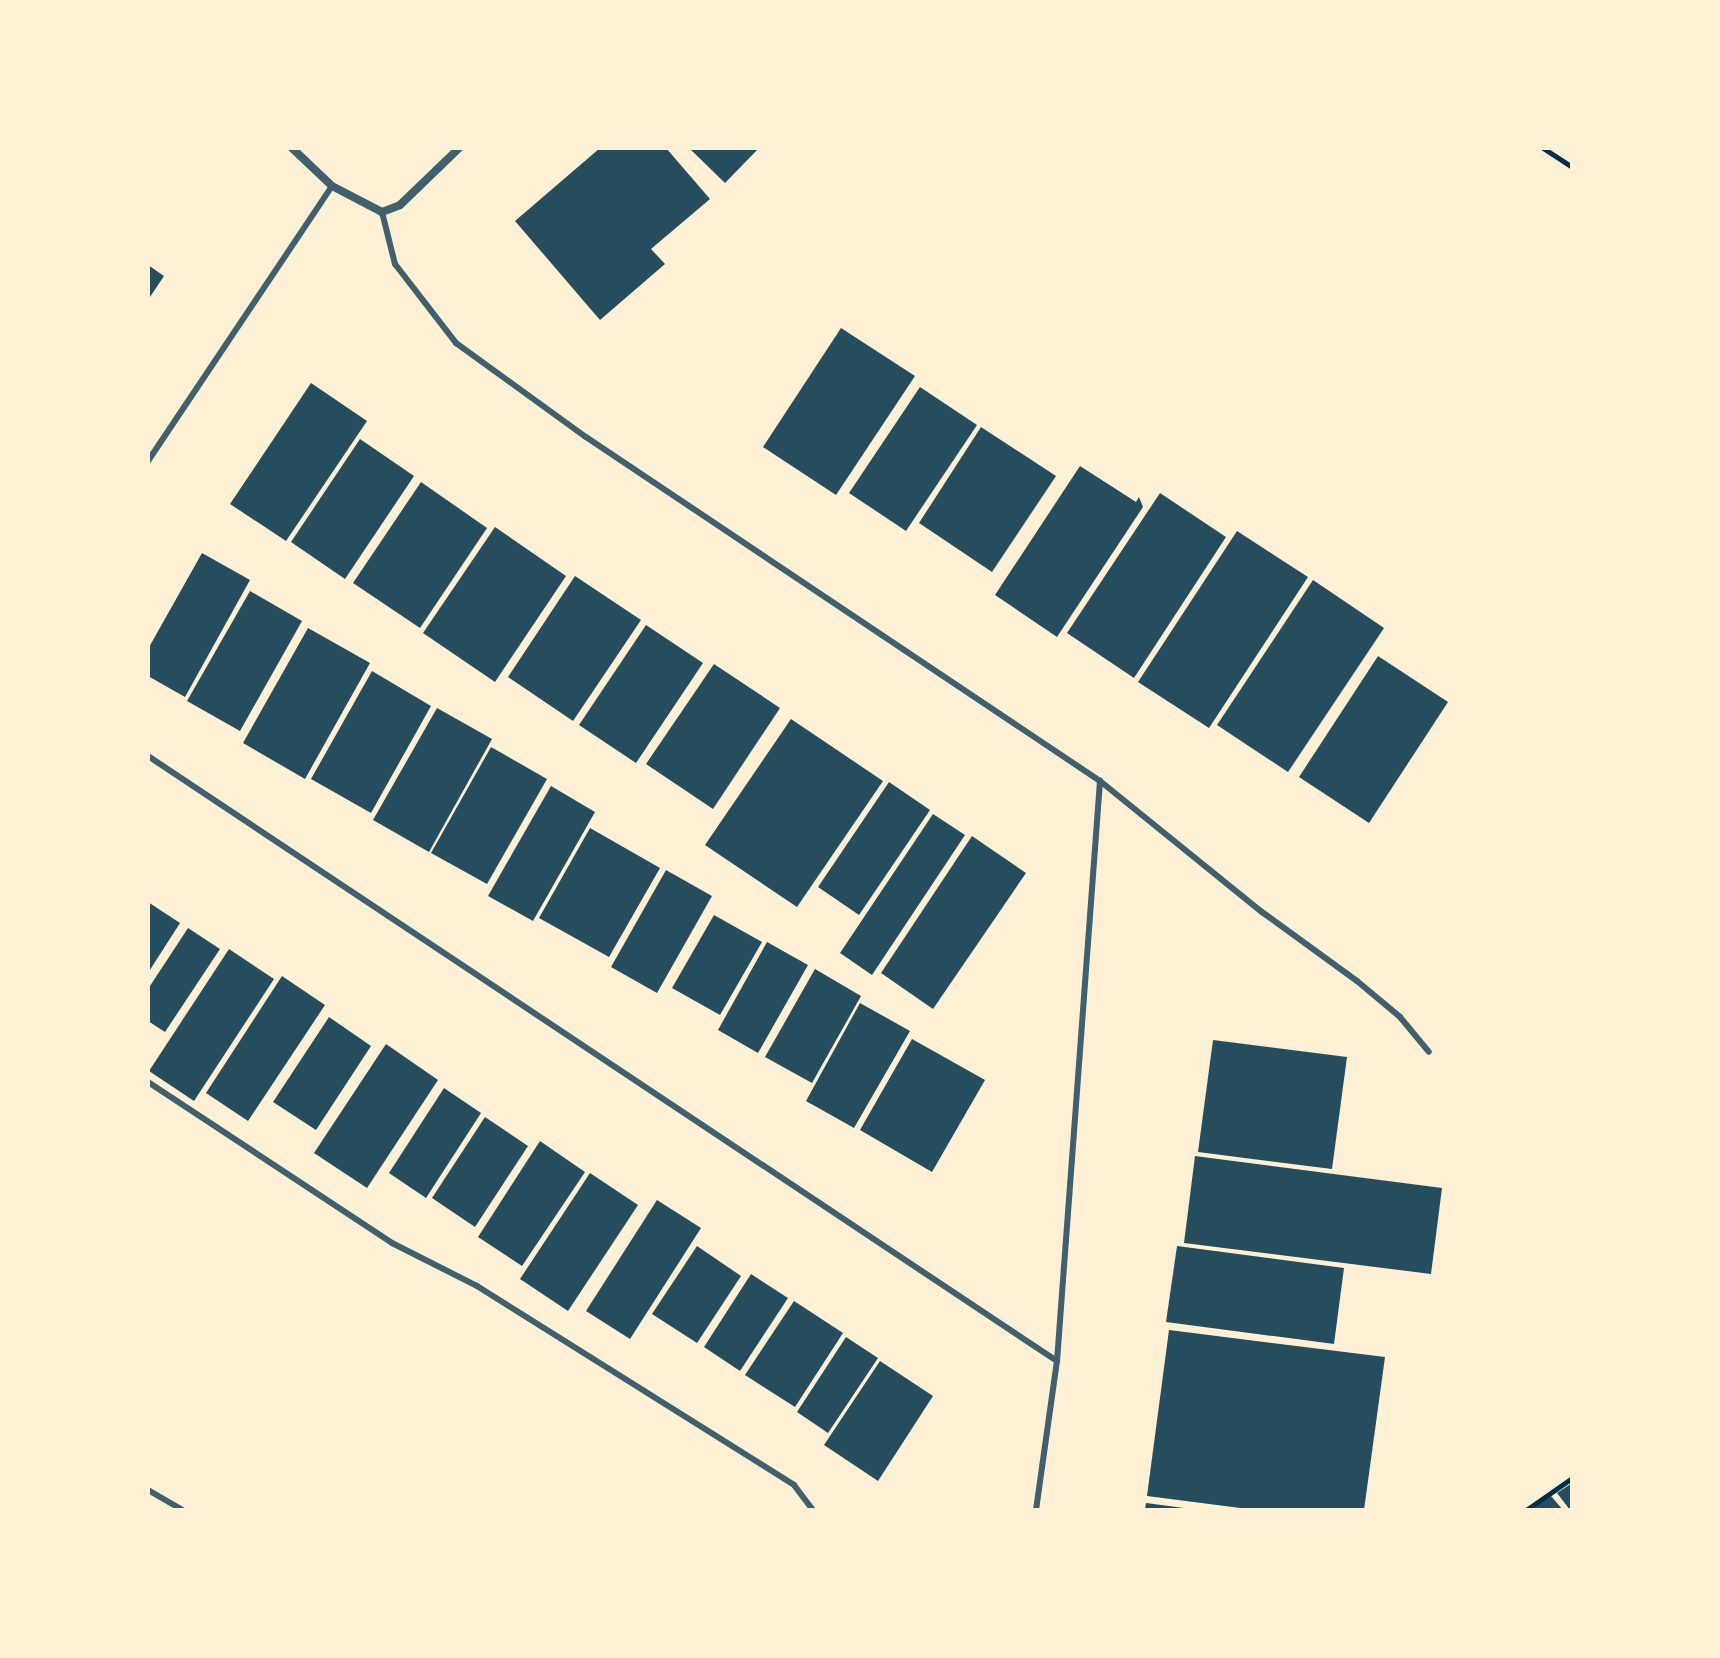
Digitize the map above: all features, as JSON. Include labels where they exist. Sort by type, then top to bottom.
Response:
[{"type":"street","points":[[292,148],[332,186],[382,212],[400,205],[459,148]]},
{"type":"lane","points":[[148,461],[332,186]]},
{"type":"lane","points":[[382,212],[395,264],[456,343],[586,437],[1100,781],[1262,912],[1357,981],[1400,1017],[1429,1052]]},
{"type":"lane","points":[[148,756],[1057,1361]]},
{"type":"lane","points":[[1036,1510],[1057,1361],[1100,781]]},
{"type":"lane","points":[[148,1082],[392,1243],[477,1286],[794,1485],[813,1510]]},
{"type":"lane","points":[[148,1490],[182,1510]]},
{"type":"path","points":[[1543,148],[1572,167]]},
{"type":"path","points":[[1526,1510],[1572,1478]]},
{"type":"building","points":[[600,148],[666,148],[710,199],[651,249],[665,264],[600,320],[515,221]]},
{"type":"building","points":[[689,148],[759,148],[725,183]]},
{"type":"building","points":[[148,265],[164,276],[148,300]]},
{"type":"building","points":[[841,328],[915,376],[836,495],[763,447]]},
{"type":"building","points":[[311,383],[367,421],[286,541],[230,504]]},
{"type":"building","points":[[920,387],[977,425],[906,531],[849,493]]},
{"type":"building","points":[[981,427],[1056,476],[992,572],[919,523]]},
{"type":"building","points":[[360,439],[414,476],[345,579],[291,542]]},
{"type":"building","points":[[1080,466],[1136,502],[1139,497],[1143,507],[1057,637],[995,595]]},
{"type":"building","points":[[421,482],[487,528],[420,628],[353,583]]},
{"type":"building","points":[[1160,493],[1226,537],[1134,678],[1067,633]]},
{"type":"building","points":[[495,527],[566,576],[495,682],[423,633]]},
{"type":"building","points":[[1237,531],[1308,577],[1209,728],[1138,682]]},
{"type":"building","points":[[202,553],[250,580],[185,697],[148,676],[148,649]]},
{"type":"building","points":[[575,576],[641,620],[573,721],[508,677]]},
{"type":"building","points":[[1313,580],[1384,628],[1288,772],[1217,725]]},
{"type":"building","points":[[250,591],[302,621],[240,731],[187,701]]},
{"type":"building","points":[[646,625],[703,663],[636,763],[579,725]]},
{"type":"building","points":[[308,628],[370,663],[305,779],[243,743]]},
{"type":"building","points":[[1378,656],[1448,702],[1369,823],[1299,777]]},
{"type":"building","points":[[714,664],[780,708],[713,809],[646,764]]},
{"type":"building","points":[[372,671],[431,706],[371,813],[311,779]]},
{"type":"building","points":[[437,708],[492,739],[429,852],[373,820]]},
{"type":"building","points":[[791,719],[883,781],[797,907],[705,845]]},
{"type":"building","points":[[491,747],[547,779],[487,884],[431,853]]},
{"type":"building","points":[[889,782],[930,810],[859,915],[818,887]]},
{"type":"building","points":[[551,786],[595,812],[533,921],[488,896]]},
{"type":"building","points":[[933,814],[965,835],[872,975],[840,953]]},
{"type":"building","points":[[590,828],[660,868],[609,957],[539,918]]},
{"type":"building","points":[[972,836],[1026,873],[933,1009],[881,973]]},
{"type":"building","points":[[666,870],[712,896],[657,993],[611,967]]},
{"type":"building","points":[[148,902],[180,923],[148,973]]},
{"type":"building","points":[[714,915],[762,942],[720,1015],[672,988]]},
{"type":"building","points":[[188,928],[220,949],[165,1032],[148,1021],[148,989]]},
{"type":"building","points":[[767,942],[808,965],[758,1053],[718,1030]]},
{"type":"building","points":[[229,949],[274,979],[194,1101],[149,1071]]},
{"type":"building","points":[[815,969],[861,996],[812,1083],[765,1057]]},
{"type":"building","points":[[282,976],[325,1005],[248,1121],[206,1093]]},
{"type":"building","points":[[860,1003],[910,1031],[854,1128],[806,1101]]},
{"type":"building","points":[[329,1017],[371,1046],[316,1130],[273,1102]]},
{"type":"building","points":[[912,1039],[985,1080],[932,1172],[860,1130]]},
{"type":"building","points":[[1213,1040],[1347,1057],[1332,1169],[1198,1152]]},
{"type":"building","points":[[386,1044],[438,1080],[367,1188],[314,1153]]},
{"type":"building","points":[[444,1088],[481,1113],[426,1198],[389,1173]]},
{"type":"building","points":[[485,1117],[528,1146],[475,1227],[432,1198]]},
{"type":"building","points":[[540,1141],[585,1172],[522,1266],[478,1237]]},
{"type":"building","points":[[1195,1156],[1442,1188],[1431,1274],[1184,1243]]},
{"type":"building","points":[[590,1173],[638,1205],[568,1311],[520,1279]]},
{"type":"building","points":[[657,1200],[701,1228],[630,1339],[586,1311]]},
{"type":"building","points":[[697,1246],[741,1276],[697,1343],[652,1314]]},
{"type":"building","points":[[1177,1246],[1344,1268],[1334,1344],[1166,1322]]},
{"type":"building","points":[[751,1274],[788,1298],[740,1371],[704,1347]]},
{"type":"building","points":[[794,1301],[843,1333],[795,1407],[745,1375]]},
{"type":"building","points":[[1169,1330],[1385,1357],[1364,1510],[1256,1510],[1147,1496]]},
{"type":"building","points":[[846,1337],[878,1358],[828,1433],[797,1412]]},
{"type":"building","points":[[880,1361],[933,1396],[878,1481],[824,1445]]},
{"type":"building","points":[[1572,1483],[1572,1510],[1570,1510],[1557,1493]]},
{"type":"building","points":[[1551,1496],[1563,1510],[1531,1510]]},
{"type":"building","points":[[1146,1503],[1184,1508],[1184,1510],[1145,1510]]}]
